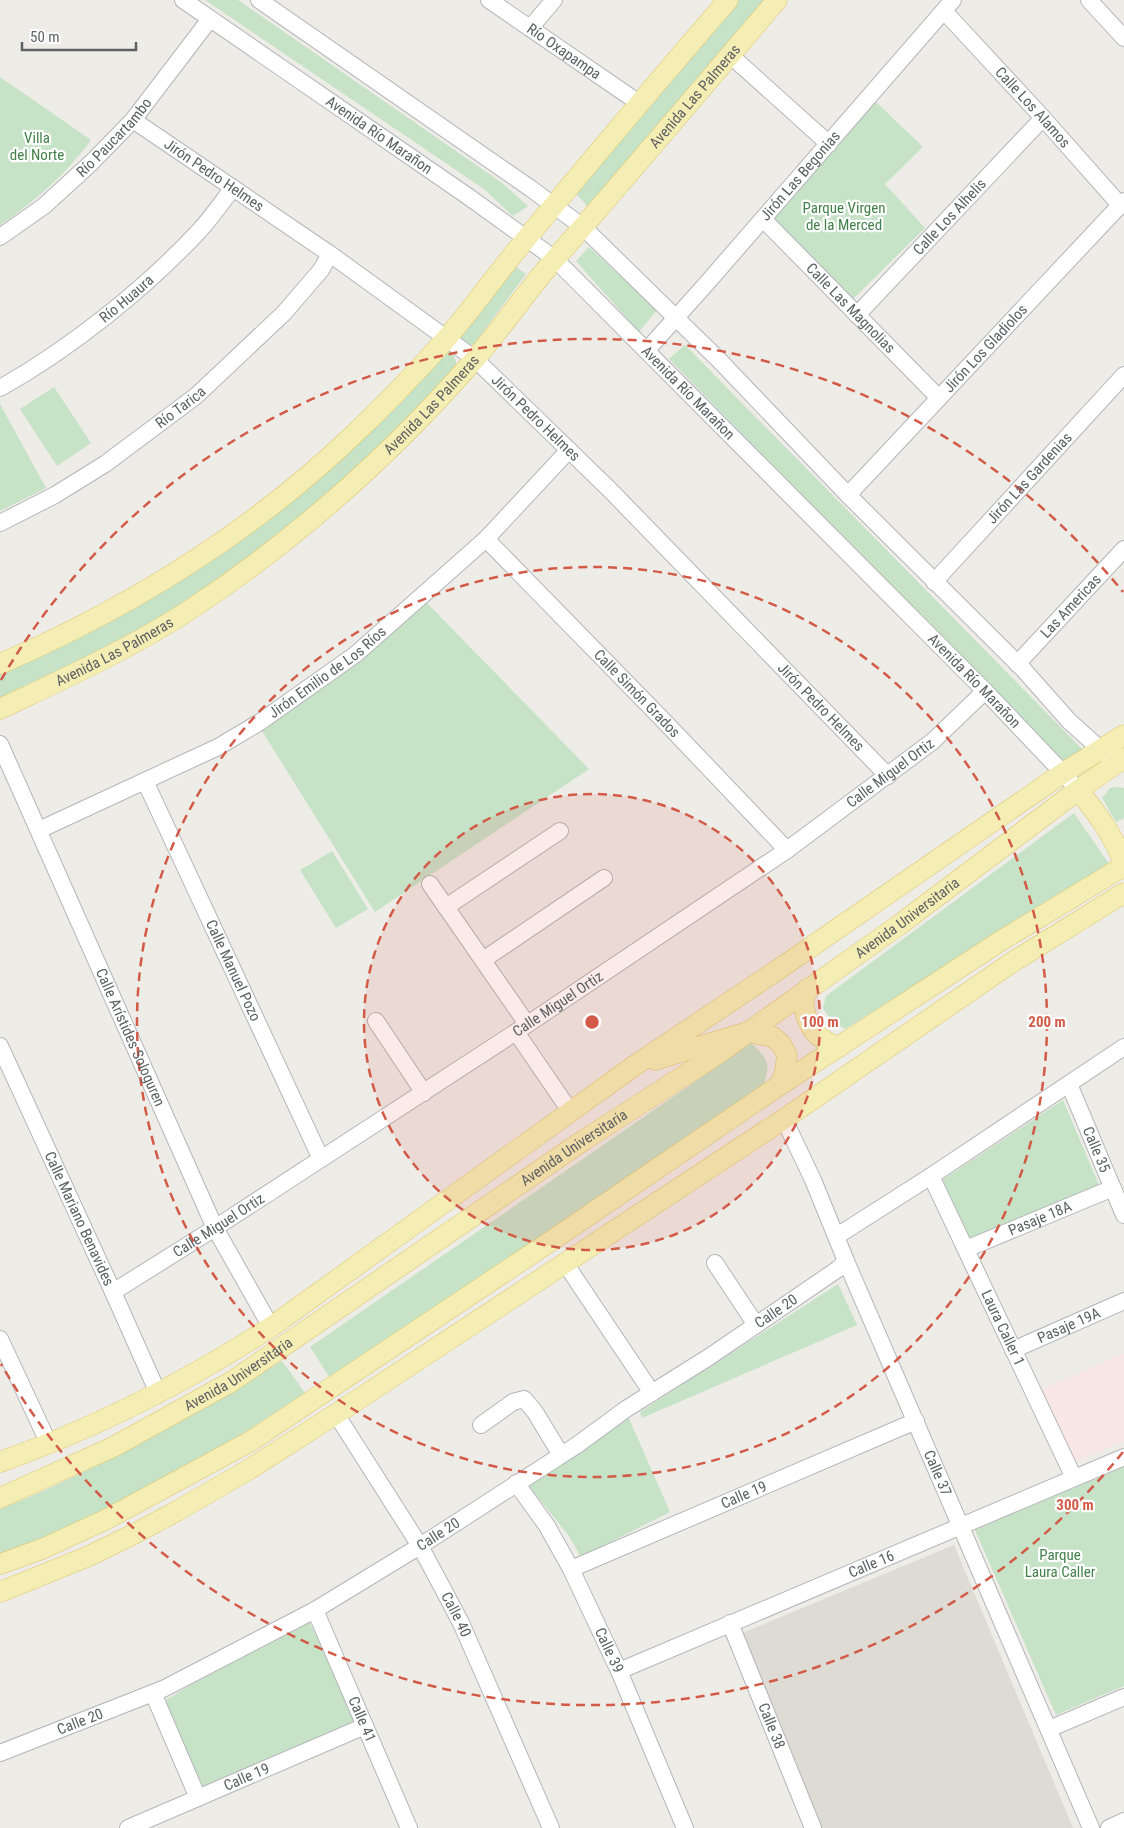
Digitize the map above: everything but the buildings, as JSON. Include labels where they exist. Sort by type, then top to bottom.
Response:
[{"type":"main road","points":[[0,664],[44,645],[116,608],[177,571],[237,531],[293,488],[348,441],[399,391],[447,338],[526,238],[728,0]]},
{"type":"main road","name":"Avenida Las Palmeras","points":[[0,709],[113,654],[184,613],[240,574],[356,480],[404,434],[475,359],[555,259],[777,0]]},
{"type":"main road","name":"Avenida Universitaria","points":[[0,1462],[49,1444],[103,1420],[158,1393],[244,1344],[634,1066],[779,969],[1063,773],[1124,735]]},
{"type":"main road","name":"Avenida Universitaria","points":[[0,1498],[113,1447],[231,1382],[584,1140],[747,1032],[899,925],[1078,790],[1121,764]]},
{"type":"main road","name":"Avenida Río Marañon","points":[[1078,790],[1099,816],[1117,846],[1124,864]]},
{"type":"main road","points":[[0,1564],[42,1549],[105,1520],[251,1442],[780,1085],[999,942],[1124,864]]},
{"type":"main road","points":[[0,1592],[89,1556],[170,1515],[248,1470],[784,1118],[1011,963],[1124,893]]},
{"type":"main road","points":[[999,942],[1011,963]]},
{"type":"main road","points":[[807,989],[804,994],[807,1019],[817,1034],[825,1041],[839,1047]]},
{"type":"main road","points":[[634,1066],[747,1032],[774,1037],[781,1044],[787,1055],[785,1072],[780,1085]]},
{"type":"street","name":"Avenida Río Marañon","points":[[183,0],[466,195],[555,259],[985,691],[1078,790]]},
{"type":"street","points":[[259,0],[583,227],[719,360],[848,495],[1017,664],[1070,721],[1099,749],[1121,764]]},
{"type":"street","name":"Río Oxapampa","points":[[489,0],[639,103]]},
{"type":"street","points":[[530,28],[554,0]]},
{"type":"street","points":[[1089,0],[1124,38]]},
{"type":"street","name":"Calle Los Alamos","points":[[948,6],[1043,118],[1122,203]]},
{"type":"street","name":"Jirón Las Begonias","points":[[647,350],[948,6]]},
{"type":"street","name":"Río Paucartambo","points":[[0,237],[44,206],[91,163],[133,120],[210,19]]},
{"type":"street","points":[[730,54],[829,144]]},
{"type":"street","name":"Calle Los Alhelis","points":[[857,315],[1043,118]]},
{"type":"street","name":"Jirón Pedro Helmes","points":[[133,120],[330,254],[475,359],[610,490],[888,776]]},
{"type":"street","name":"Río Huaura","points":[[0,388],[24,374],[93,326],[152,276],[201,229],[233,188]]},
{"type":"street","name":"Jirón Los Gladiolos","points":[[848,495],[938,396],[1122,203]]},
{"type":"street","name":"Calle Las Magnolias","points":[[763,219],[938,396]]},
{"type":"street","name":"Río Tarica","points":[[0,523],[55,495],[105,464],[196,396],[284,313],[320,270],[330,254]]},
{"type":"street","name":"Jirón Las Gardenias","points":[[934,582],[1122,379]]},
{"type":"street","name":"Jirón Emilio de Los Ríos","points":[[39,830],[218,747],[268,717],[356,654],[486,539],[569,450]]},
{"type":"street","name":"Calle Simón Grados","points":[[486,539],[787,850]]},
{"type":"street","name":"Las Americas","points":[[1017,664],[1124,549]]},
{"type":"street","name":"Calle Miguel Ortiz","points":[[114,1292],[522,1028],[787,850],[933,742],[985,691]]},
{"type":"street","name":"Calle Arístides Sologuren","points":[[0,744],[215,1228],[271,1326]]},
{"type":"street","name":"Calle Manuel Pozo","points":[[145,781],[321,1159]]},
{"type":"street","points":[[446,907],[560,831]]},
{"type":"street","points":[[483,960],[604,878]]},
{"type":"street","points":[[430,884],[483,960],[570,1111]]},
{"type":"street","points":[[376,1021],[424,1092]]},
{"type":"street","name":"Calle Mariano Benavides","points":[[0,1046],[114,1292],[158,1393]]},
{"type":"street","points":[[837,1236],[1124,1048]]},
{"type":"street","name":"Calle 35","points":[[1069,1084],[1124,1215]]},
{"type":"street","name":"Calle 37","points":[[784,1118],[813,1180],[846,1261],[1091,1828]]},
{"type":"street","name":"Laura Caller 1","points":[[931,1176],[1074,1478]]},
{"type":"street","name":"Pasaje 18A","points":[[966,1249],[1112,1188]]},
{"type":"street","name":"Calle 20","points":[[0,1753],[153,1693],[315,1610],[420,1546],[560,1455],[709,1357],[846,1261]]},
{"type":"street","points":[[565,1263],[652,1393]]},
{"type":"street","points":[[716,1264],[756,1325]]},
{"type":"street","name":"Pasaje 19A","points":[[1013,1350],[1124,1300]]},
{"type":"street","points":[[0,1339],[49,1444]]},
{"type":"street","points":[[481,1425],[513,1402],[524,1399],[535,1412],[560,1455]]},
{"type":"street","name":"Calle 40","points":[[336,1414],[420,1546],[461,1623],[551,1828]]},
{"type":"street","name":"Calle 19","points":[[571,1569],[916,1421]]},
{"type":"street","name":"Calle 16","points":[[619,1670],[1124,1457]]},
{"type":"street","name":"Calle 39","points":[[516,1483],[547,1526],[571,1569],[619,1670],[685,1828]]},
{"type":"street","name":"Calle 41","points":[[315,1610],[409,1828]]},
{"type":"street","name":"Calle 38","points":[[730,1624],[813,1828]]},
{"type":"street","points":[[153,1693],[198,1798]]},
{"type":"street","points":[[1049,1729],[1124,1697]]},
{"type":"street","name":"Calle 19","points":[[128,1828],[365,1726]]},
{"type":"street","points":[[1108,1828],[1124,1821]]},
{"type":"shaded area","points":[[1124,1353],[1124,1441],[1072,1463],[1041,1390]]},
{"type":"shaded area","points":[[954,1545],[1073,1828],[822,1828],[740,1634]]},
{"type":"green space","points":[[205,0],[238,0],[502,183],[528,206],[513,216],[484,189]]},
{"type":"green space","points":[[738,0],[764,0],[588,207],[571,188]]},
{"type":"green space","name":"Villa del Norte","points":[[0,77],[91,140],[72,164],[49,186],[0,225]]},
{"type":"green space","name":"Parque Virgen de la Merced","points":[[875,101],[923,147],[885,184],[925,228],[852,300],[771,219]]},
{"type":"green space","points":[[589,247],[657,310],[639,332],[576,261]]},
{"type":"green space","points":[[513,265],[526,274],[474,344],[467,345],[460,340],[460,329]]},
{"type":"green space","points":[[685,345],[1086,753],[1068,768],[669,359]]},
{"type":"green space","points":[[451,351],[456,361],[456,367],[413,412],[342,479],[263,546],[178,606],[131,635],[76,664],[0,698],[0,674],[83,636],[180,580],[440,352]]},
{"type":"green space","points":[[54,387],[91,443],[57,466],[20,409]]},
{"type":"green space","points":[[0,404],[46,488],[0,511]]},
{"type":"green space","points":[[425,601],[589,769],[375,912],[262,731],[343,671]]},
{"type":"green space","points":[[1110,788],[1124,788],[1124,818],[1116,822],[1102,798]]},
{"type":"green space","points":[[1074,813],[1109,864],[845,1029],[832,1022],[823,1008],[826,996]]},
{"type":"green space","points":[[332,851],[368,909],[336,928],[300,870]]},
{"type":"green space","points":[[751,1043],[767,1062],[767,1072],[763,1086],[330,1378],[310,1347]]},
{"type":"green space","points":[[1063,1100],[1099,1185],[970,1239],[942,1180]]},
{"type":"green space","points":[[838,1284],[857,1325],[642,1418],[640,1412]]},
{"type":"green space","points":[[282,1361],[305,1393],[223,1446],[97,1515],[0,1556],[0,1509],[73,1477],[144,1441]]},
{"type":"green space","points":[[627,1414],[670,1512],[581,1557],[569,1536],[528,1485]]},
{"type":"green space","name":"Parque Laura Caller","points":[[1124,1466],[1124,1686],[1056,1715],[975,1530]]},
{"type":"green space","points":[[309,1621],[358,1721],[202,1787],[164,1701],[231,1661]]}]
